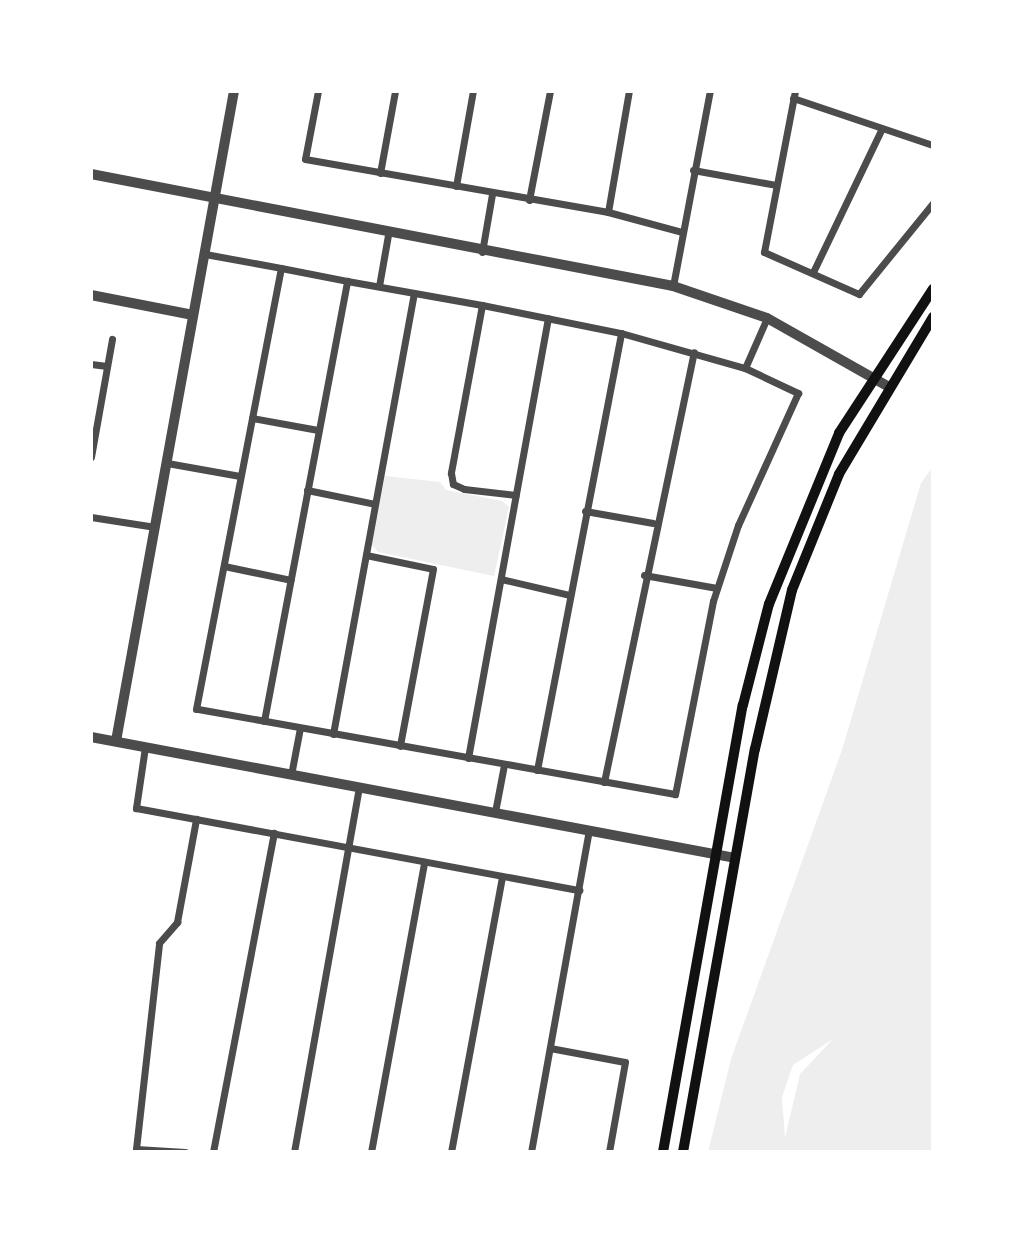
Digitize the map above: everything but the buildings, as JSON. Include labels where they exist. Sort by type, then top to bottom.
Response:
[{"type":"main road","points":[[663,1152],[743,705],[769,604],[818,474],[871,376],[933,289]]},
{"type":"main road","points":[[683,1152],[767,687],[803,555],[887,386],[933,317]]},
{"type":"street","points":[[116,741],[234,91]]},
{"type":"street","points":[[318,91],[305,159],[492,194],[608,212],[682,232]]},
{"type":"street","points":[[380,173],[395,91]]},
{"type":"street","points":[[456,186],[473,91]]},
{"type":"street","points":[[529,200],[550,91]]},
{"type":"street","points":[[608,212],[629,91]]},
{"type":"street","points":[[673,286],[710,91]]},
{"type":"street","points":[[933,145],[794,94],[764,252],[814,270],[859,294],[933,203]]},
{"type":"street","points":[[814,270],[882,128]]},
{"type":"street","points":[[693,170],[776,185]]},
{"type":"street","points":[[91,174],[215,202],[673,286],[767,318],[887,386]]},
{"type":"street","points":[[482,252],[492,194]]},
{"type":"street","points":[[379,286],[388,235]]},
{"type":"street","points":[[205,254],[482,305],[621,332],[745,368],[798,393],[717,588],[675,794],[196,709],[281,268]]},
{"type":"street","points":[[264,722],[346,281]]},
{"type":"street","points":[[332,734],[414,293]]},
{"type":"street","points":[[91,295],[193,315]]},
{"type":"street","points":[[482,305],[451,473],[453,484],[464,489],[516,495]]},
{"type":"street","points":[[468,758],[548,318]]},
{"type":"street","points":[[745,368],[767,318]]},
{"type":"street","points":[[537,770],[621,332]]},
{"type":"street","points":[[91,457],[112,339]]},
{"type":"street","points":[[604,782],[653,523],[694,352]]},
{"type":"street","points":[[91,364],[107,366]]},
{"type":"street","points":[[252,418],[318,430]]},
{"type":"street","points":[[167,463],[240,476]]},
{"type":"street","points":[[307,491],[375,503]]},
{"type":"street","points":[[586,510],[653,523]]},
{"type":"street","points":[[91,517],[155,527]]},
{"type":"street","points":[[366,555],[433,569],[400,746]]},
{"type":"street","points":[[224,566],[291,580]]},
{"type":"street","points":[[644,575],[717,588]]},
{"type":"street","points":[[501,579],[570,595]]},
{"type":"street","points":[[291,775],[300,728]]},
{"type":"street","points":[[91,737],[590,828],[735,858]]},
{"type":"street","points":[[145,747],[136,808],[579,890]]},
{"type":"street","points":[[495,812],[504,765]]},
{"type":"street","points":[[294,1152],[359,788]]},
{"type":"street","points":[[185,1152],[136,1149],[159,943],[177,922],[196,819]]},
{"type":"street","points":[[531,1152],[590,828]]},
{"type":"street","points":[[214,1152],[274,833]]},
{"type":"street","points":[[371,1152],[424,862]]},
{"type":"street","points":[[451,1152],[502,877]]},
{"type":"street","points":[[551,1048],[625,1062],[609,1152]]},
{"type":"shaded area","points":[[933,467],[933,1152],[708,1152],[731,1059],[842,750],[921,483]],"holes":[[[833,1039],[800,1074],[785,1138],[782,1097],[793,1065]]]},
{"type":"shaded area","points":[[385,476],[440,482],[446,490],[502,501],[509,507],[494,576],[378,552],[372,545]]}]
